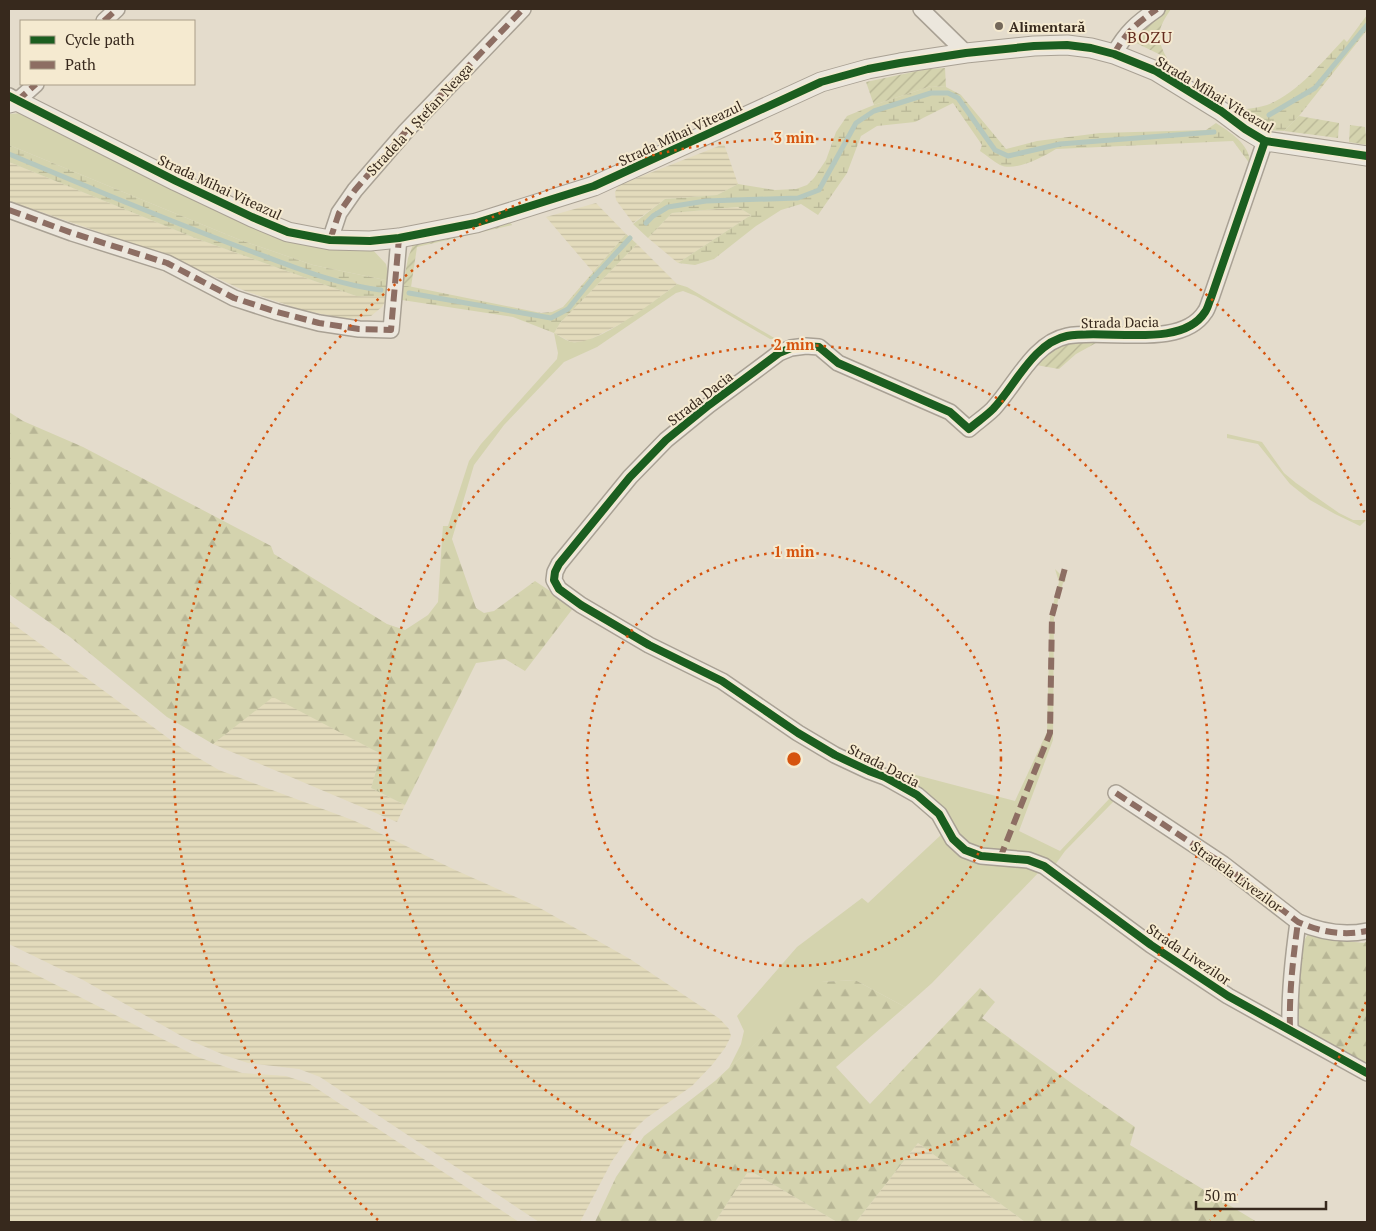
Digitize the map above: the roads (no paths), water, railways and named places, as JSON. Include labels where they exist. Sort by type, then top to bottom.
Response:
[{"type":"street","points":[[105,20],[117,9]]},
{"type":"street","name":"Stradela 1 Ștefan Neaga","points":[[330,240],[339,213],[355,190],[406,131],[523,9]]},
{"type":"street","points":[[920,9],[966,53]]},
{"type":"street","points":[[1114,54],[1128,32],[1157,9]]},
{"type":"street","name":"Strada Mihai Viteazul","points":[[12,100],[252,217],[288,232],[330,240],[370,241],[399,238],[476,224],[594,186],[822,82],[868,69],[966,53],[1034,46],[1067,45],[1091,48],[1114,54],[1156,71],[1265,141],[1367,156]]},
{"type":"street","points":[[12,100],[34,85]]},
{"type":"street","name":"Strada Dacia","points":[[1000,858],[981,856],[965,850],[953,839],[938,814],[917,795],[885,777],[835,755],[798,733],[722,681],[655,648],[582,605],[559,589],[554,580],[555,572],[559,564],[630,477],[666,440],[709,405],[785,350],[806,346],[819,347],[838,363],[950,412],[970,429],[993,409],[1049,342],[1067,336],[1084,334],[1131,336],[1163,334],[1192,324],[1205,313],[1211,298],[1265,141]]},
{"type":"street","points":[[9,210],[72,233],[167,263],[234,298],[319,323],[358,329],[391,330],[399,238]]},
{"type":"street","name":"Stradela Livezilor","points":[[1116,793],[1222,864],[1298,922],[1330,933],[1352,934],[1367,931]]},
{"type":"street","name":"Strada Livezilor","points":[[1000,858],[1028,860],[1044,866],[1151,945],[1228,996],[1367,1073]]},
{"type":"street","points":[[1290,1029],[1289,1004],[1298,922]]},
{"type":"waterway","points":[[1269,115],[1315,88],[1367,25]]},
{"type":"waterway","points":[[646,223],[653,216],[668,207],[706,201],[798,198],[819,190],[856,123],[874,111],[931,93],[948,93],[958,98],[995,150],[1008,156],[1060,144],[1214,132]]},
{"type":"waterway","points":[[9,154],[161,217],[284,264],[332,280],[381,290]]},
{"type":"waterway","points":[[409,293],[551,318],[568,309],[593,278],[630,238]]},
{"type":"place","name":"Alimentară","points":[[999,26]]},
{"type":"district","name":"BOZU","points":[[1150,37]]}]
